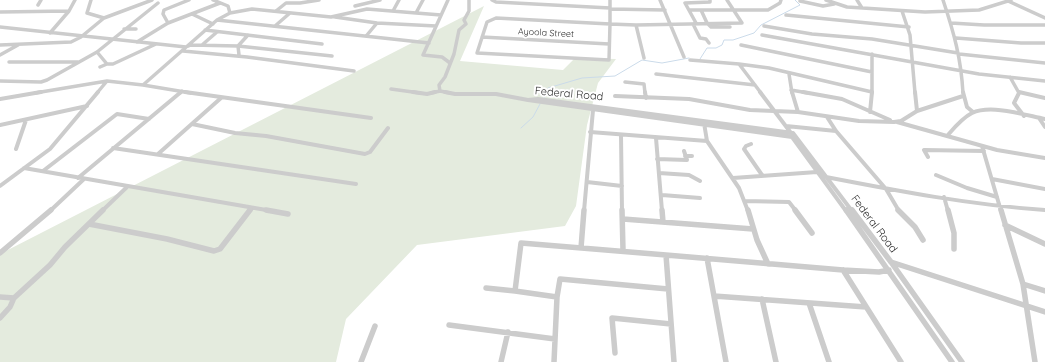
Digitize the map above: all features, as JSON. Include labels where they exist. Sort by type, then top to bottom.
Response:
[{"type":"street","points":[[38,5],[41,0]]},
{"type":"street","points":[[50,33],[69,11],[75,0]]},
{"type":"street","points":[[91,0],[87,13],[104,18]]},
{"type":"street","points":[[168,23],[163,14],[164,10],[170,6],[189,0]]},
{"type":"street","points":[[213,0],[228,6],[230,13]]},
{"type":"street","points":[[276,11],[286,3],[300,4],[319,0],[315,4]]},
{"type":"street","points":[[355,6],[378,0]]},
{"type":"street","points":[[393,11],[399,0]]},
{"type":"street","points":[[416,13],[423,0]]},
{"type":"street","points":[[448,0],[423,55],[442,57],[450,63]]},
{"type":"street","points":[[440,91],[439,86],[445,77],[454,54],[459,30],[466,24],[464,20],[469,11],[469,0]]},
{"type":"street","points":[[492,0],[496,2],[610,9],[665,10]]},
{"type":"street","points":[[526,4],[527,0]]},
{"type":"street","points":[[610,0],[610,24],[609,61],[478,54],[477,51],[487,22],[492,19],[610,24],[636,25],[742,23],[727,0]]},
{"type":"street","points":[[660,0],[684,57]]},
{"type":"street","points":[[709,43],[706,39],[700,38],[685,2],[710,2],[710,0]]},
{"type":"street","points":[[689,10],[768,10],[780,4],[781,0]]},
{"type":"street","points":[[826,0],[834,4],[862,8],[925,12],[979,10],[1010,0],[1045,18]]},
{"type":"street","points":[[857,0],[862,8]]},
{"type":"street","points":[[949,0],[943,0],[956,38],[962,71],[963,96],[967,107],[973,112]]},
{"type":"street","points":[[0,45],[69,43],[82,36],[92,26],[104,18],[152,1],[170,6]]},
{"type":"street","points":[[800,1],[806,4],[830,6],[834,4]]},
{"type":"street","points":[[0,81],[44,81],[97,52],[158,3]]},
{"type":"street","points":[[137,42],[168,23],[220,3]]},
{"type":"street","points":[[144,85],[205,30],[217,20],[230,13],[252,9],[377,23],[436,26]]},
{"type":"street","points":[[331,17],[362,9],[441,15]]},
{"type":"street","points":[[701,10],[707,23],[711,27],[730,27]]},
{"type":"street","points":[[0,12],[69,11]]},
{"type":"street","points":[[902,11],[909,27],[917,111]]},
{"type":"street","points":[[275,26],[290,13]]},
{"type":"street","points":[[342,18],[341,16],[343,13]]},
{"type":"street","points":[[192,14],[213,24]]},
{"type":"street","points":[[786,15],[909,27]]},
{"type":"street","points":[[217,20],[367,35],[388,39],[429,43]]},
{"type":"street","points":[[367,35],[377,23]]},
{"type":"street","points":[[951,23],[984,25],[1045,25]]},
{"type":"street","points":[[636,25],[644,58]]},
{"type":"street","points":[[0,26],[50,33],[186,47],[202,45],[238,46],[332,56]]},
{"type":"street","points":[[764,26],[783,30],[872,39],[958,54],[1045,63]]},
{"type":"street","points":[[124,29],[136,29]]},
{"type":"street","points":[[205,30],[322,44]]},
{"type":"street","points":[[202,45],[217,32]]},
{"type":"street","points":[[238,55],[238,46],[248,35]]},
{"type":"street","points":[[762,35],[962,71],[1045,81]]},
{"type":"street","name":"Ayoola Street","points":[[482,37],[609,44]]},
{"type":"street","points":[[956,38],[1021,44],[1045,43]]},
{"type":"street","points":[[0,55],[19,44]]},
{"type":"street","points":[[100,67],[107,64],[113,64],[156,44]]},
{"type":"street","points":[[741,45],[872,72]]},
{"type":"street","points":[[182,51],[238,55],[262,60],[354,71]]},
{"type":"street","points":[[97,52],[107,64]]},
{"type":"street","points":[[870,112],[872,92],[872,54]]},
{"type":"street","points":[[690,60],[769,68],[789,74],[872,92]]},
{"type":"street","points":[[9,62],[78,62]]},
{"type":"street","points":[[739,64],[786,126],[791,135]]},
{"type":"street","points":[[656,74],[755,85]]},
{"type":"street","points":[[789,74],[790,90],[798,112]]},
{"type":"street","points":[[1010,77],[1017,87],[1019,94],[1014,103],[1024,116]]},
{"type":"street","points":[[0,186],[50,149],[107,81]]},
{"type":"street","points":[[0,100],[107,81],[371,118]]},
{"type":"street","points":[[625,82],[644,84],[646,98]]},
{"type":"street","name":"Federal Road","points":[[391,89],[427,94],[440,91],[455,94],[496,94],[528,100],[795,135],[891,262],[961,361]]},
{"type":"street","points":[[790,90],[842,99],[894,122],[947,136],[983,149]]},
{"type":"street","points":[[78,178],[182,91]]},
{"type":"street","points":[[1019,94],[1045,98]]},
{"type":"street","points":[[615,96],[689,99],[750,110],[798,112],[859,121],[894,122],[902,121],[917,111],[963,96]]},
{"type":"street","points":[[158,154],[220,98]]},
{"type":"street","name":"Federal Road","points":[[548,102],[593,110],[704,122]]},
{"type":"street","points":[[0,125],[87,106]]},
{"type":"street","points":[[581,248],[593,110]]},
{"type":"street","points":[[947,136],[965,117],[973,112],[985,110],[1045,119]]},
{"type":"street","points":[[43,172],[116,114],[149,119]]},
{"type":"street","points":[[827,117],[836,131],[886,189],[898,210],[915,228],[923,240]]},
{"type":"street","points":[[1039,118],[1045,127]]},
{"type":"street","points":[[16,149],[26,120]]},
{"type":"street","points":[[704,122],[707,141],[733,178],[746,201],[753,229],[768,264]]},
{"type":"street","points":[[192,124],[235,133],[266,136],[365,154],[370,152],[388,128]]},
{"type":"street","points":[[786,126],[836,131]]},
{"type":"street","points":[[590,132],[707,141]]},
{"type":"street","points":[[621,135],[623,250]]},
{"type":"street","name":"Federal Road","points":[[791,135],[889,270],[952,361]]},
{"type":"street","points":[[656,138],[658,173],[662,195],[663,222]]},
{"type":"street","points":[[752,144],[746,146],[744,150],[762,175]]},
{"type":"street","points":[[113,148],[356,184]]},
{"type":"street","points":[[983,149],[1023,284],[1035,362]]},
{"type":"street","points":[[928,157],[924,150],[983,149],[1045,158]]},
{"type":"street","points":[[657,159],[686,160],[685,154],[692,156]]},
{"type":"street","points":[[24,168],[288,214]]},
{"type":"street","points":[[733,178],[817,172]]},
{"type":"street","points":[[658,173],[689,175],[700,181]]},
{"type":"street","points":[[936,175],[967,188],[997,197]]},
{"type":"street","points":[[826,177],[886,189],[1000,207],[1045,210]]},
{"type":"street","points":[[0,254],[49,212],[84,179]]},
{"type":"street","points":[[992,179],[1045,189]]},
{"type":"street","points":[[587,182],[622,186]]},
{"type":"street","points":[[0,318],[10,307],[14,298],[50,265],[59,253],[127,187]]},
{"type":"street","points":[[662,195],[700,198]]},
{"type":"street","points":[[944,198],[954,233],[954,249]]},
{"type":"street","points":[[746,201],[789,202],[812,233]]},
{"type":"street","points":[[89,224],[166,239],[214,251],[220,249],[252,208]]},
{"type":"street","points":[[623,219],[753,229]]},
{"type":"street","points":[[1005,225],[1045,244]]},
{"type":"street","points":[[515,291],[521,243],[623,250],[843,270],[879,272],[889,270]]},
{"type":"street","points":[[666,255],[674,362]]},
{"type":"street","points":[[707,258],[726,362]]},
{"type":"street","points":[[891,262],[1045,312]]},
{"type":"street","points":[[843,270],[901,362]]},
{"type":"street","points":[[554,362],[557,297],[560,279],[668,289]]},
{"type":"street","points":[[1023,284],[1045,291]]},
{"type":"street","points":[[486,288],[557,297]]},
{"type":"street","points":[[714,296],[866,307]]},
{"type":"street","points":[[0,297],[14,298]]},
{"type":"street","points":[[762,299],[776,362]]},
{"type":"street","points":[[809,303],[829,362]]},
{"type":"street","points":[[615,353],[612,318],[671,324]]},
{"type":"street","points":[[449,325],[555,339]]},
{"type":"street","points":[[361,362],[375,326]]},
{"type":"street","points":[[501,362],[508,332]]},
{"type":"street","points":[[952,361],[961,361]]},
{"type":"shaded area","points":[[484,6],[460,61],[563,70],[575,58],[616,59],[598,83],[587,125],[576,206],[565,226],[417,245],[346,319],[336,362],[0,362],[0,254]]},
{"type":"waterway","points":[[700,59],[707,48],[716,48],[722,45],[724,40],[733,40],[754,33],[761,25],[800,5],[795,0]]},
{"type":"waterway","points":[[544,98],[548,88],[582,78],[615,76],[642,60],[662,63],[689,58]]},
{"type":"waterway","points":[[521,128],[533,117],[540,104]]}]
